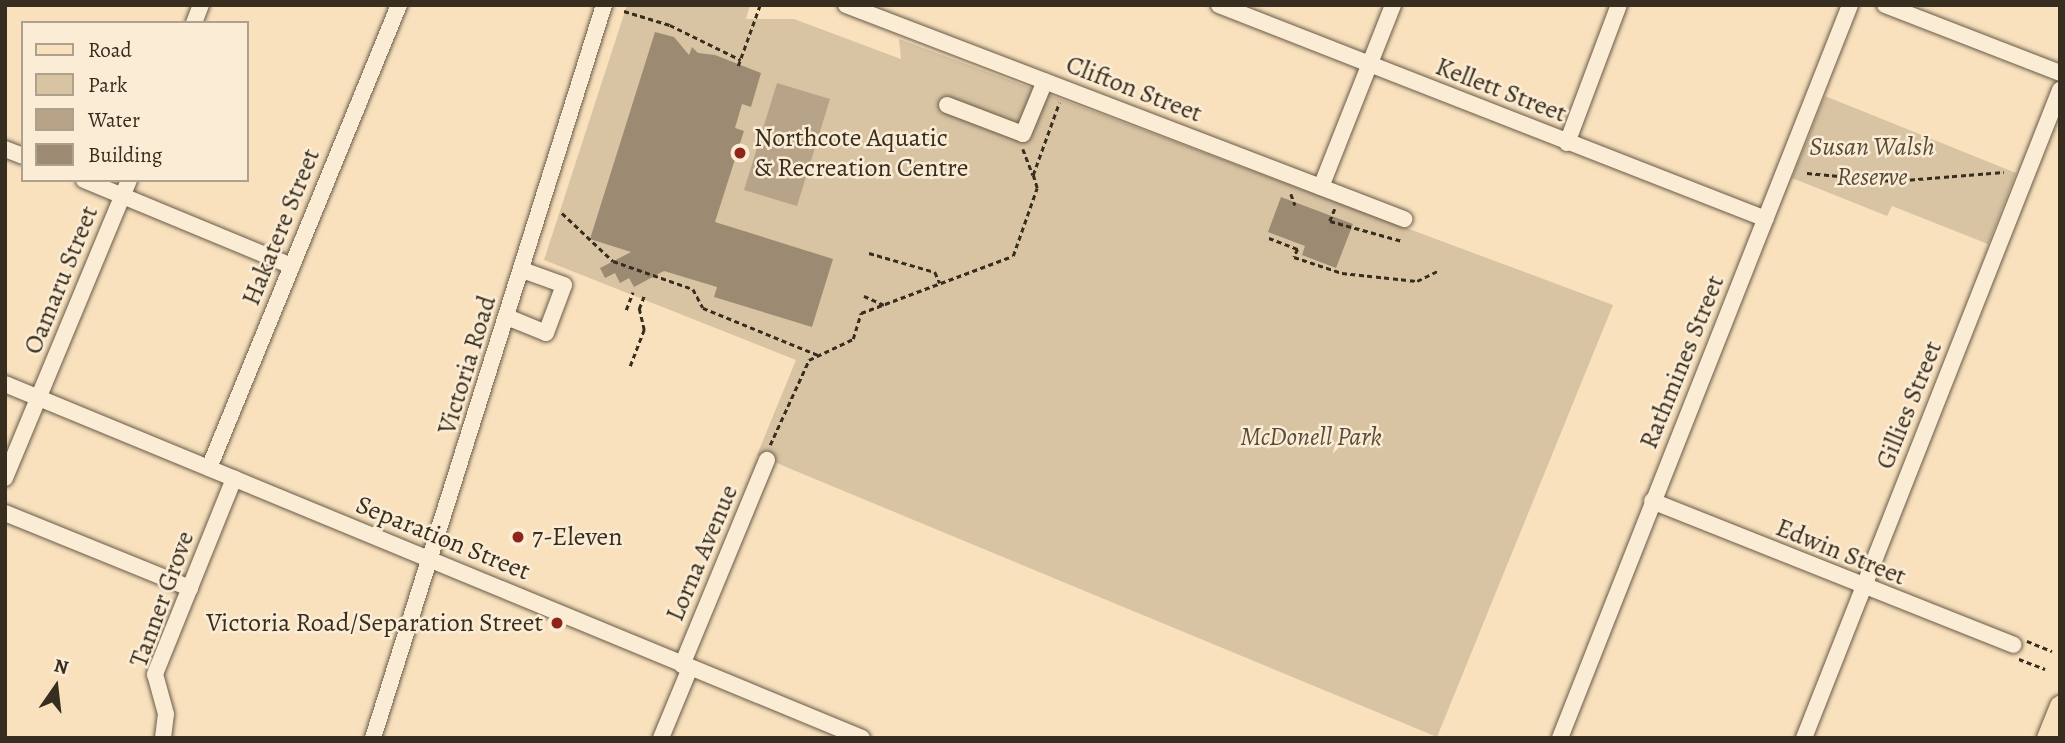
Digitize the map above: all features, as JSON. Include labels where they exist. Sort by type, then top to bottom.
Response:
[{"type":"main road","points":[[2047,738],[2060,705]]},
{"type":"street","name":"Hakatere Street","points":[[209,468],[399,5]]},
{"type":"street","name":"Victoria Road","points":[[373,738],[432,560],[604,5]]},
{"type":"street","name":"Clifton Street","points":[[846,5],[1404,219]]},
{"type":"street","name":"Kellett Street","points":[[1219,5],[1766,219]]},
{"type":"street","points":[[1321,187],[1393,5]]},
{"type":"street","points":[[1567,143],[1619,5]]},
{"type":"street","name":"Rathmines Street","points":[[1559,738],[1850,5]]},
{"type":"street","points":[[1885,5],[2060,73]]},
{"type":"street","points":[[947,105],[1023,134],[1045,81]]},
{"type":"street","name":"Gillies Street","points":[[1804,738],[2060,90]]},
{"type":"street","points":[[94,182],[126,188],[292,266]]},
{"type":"street","name":"Oamaru Street","points":[[5,478],[126,188]]},
{"type":"street","points":[[507,317],[546,333],[564,285],[522,270]]},
{"type":"street","name":"Separation Street","points":[[5,384],[862,738]]},
{"type":"street","name":"Lorna Avenue","points":[[661,738],[686,666],[767,460]]},
{"type":"street","name":"Tanner Grove","points":[[163,738],[166,714],[155,674],[234,478]]},
{"type":"street","name":"Edwin Street","points":[[1652,501],[1863,589],[2013,645]]},
{"type":"street","points":[[5,513],[190,588]]},
{"type":"path","points":[[738,66],[760,5]]},
{"type":"path","points":[[624,11],[670,25],[741,60]]},
{"type":"path","points":[[1033,175],[1065,88]]},
{"type":"path","points":[[767,460],[809,360],[853,340],[861,313],[1013,256],[1037,188],[1016,131]]},
{"type":"path","points":[[1807,173],[1893,181],[2004,172]]},
{"type":"path","points":[[1340,196],[1330,221],[1402,242]]},
{"type":"path","points":[[562,213],[613,261],[693,289],[703,309],[820,355]]},
{"type":"path","points":[[1269,238],[1297,249],[1294,257],[1342,273],[1417,281],[1440,270]]},
{"type":"path","points":[[869,253],[935,272],[940,284]]},
{"type":"path","points":[[626,310],[633,292]]},
{"type":"path","points":[[630,366],[644,330],[639,309],[644,296]]},
{"type":"path","points":[[864,296],[884,304]]},
{"type":"path","points":[[2045,669],[2019,659],[2013,645],[2021,639],[2052,651]]},
{"type":"green space","name":"McDonell Park","points":[[627,5],[750,5],[746,19],[794,19],[901,59],[899,39],[1613,305],[1437,737],[757,455],[796,360],[544,260]]},
{"type":"green space","name":"Susan Walsh Reserve","points":[[1825,96],[2016,173],[1988,244],[1892,206],[1887,216],[1792,178]]},
{"type":"water","points":[[777,83],[830,99],[797,206],[744,190]]},
{"type":"building","points":[[655,32],[674,37],[689,55],[692,47],[698,53],[715,55],[761,73],[751,107],[742,104],[735,128],[744,131],[715,222],[833,259],[812,327],[714,297],[717,287],[664,271],[634,287],[629,278],[620,283],[615,273],[605,278],[600,268],[631,252],[590,239]]},
{"type":"building","points":[[1281,197],[1353,224],[1336,268],[1302,255],[1305,246],[1268,232]]},
{"type":"place","name":"Northcote Aquatic & Recreation Centre","points":[[740,153]]},
{"type":"place","name":"7-Eleven","points":[[518,537]]},
{"type":"place","name":"Victoria Road/Separation Street","points":[[557,623]]}]
